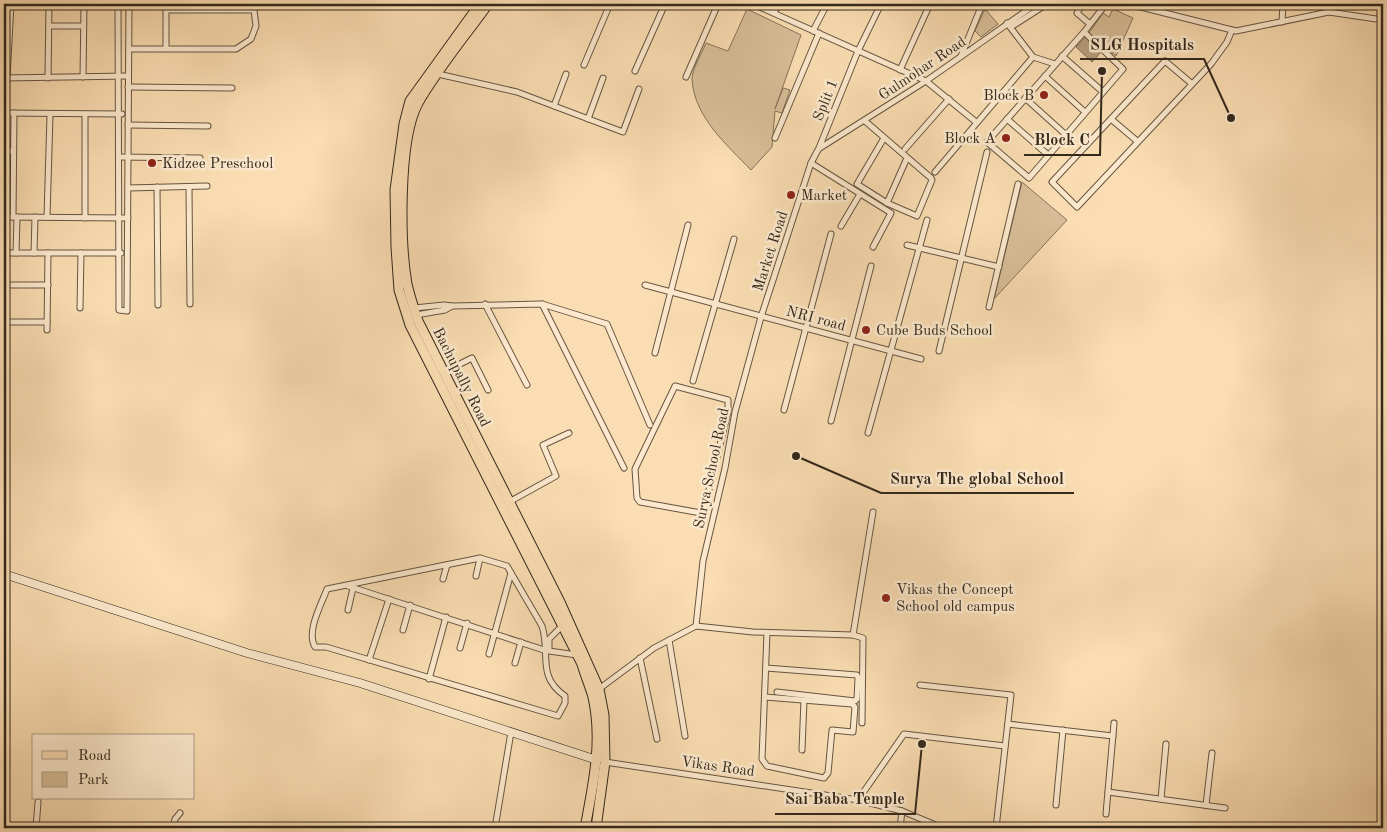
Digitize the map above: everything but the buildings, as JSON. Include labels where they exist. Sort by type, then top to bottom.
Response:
[{"type":"main road","name":"Bachupally Road","points":[[480,4],[410,101],[404,124],[395,190],[399,290],[410,325],[549,589],[599,689],[604,714],[601,761]]},
{"type":"main road","name":"Bachupally Road","points":[[488,4],[417,105],[410,129],[405,158],[403,221],[405,267],[415,312],[443,372],[509,502],[577,655],[593,697],[601,761]]},
{"type":"main road","points":[[585,828],[601,761]]},
{"type":"main road","points":[[596,828],[601,761]]},
{"type":"street","points":[[11,4],[6,78],[128,76]]},
{"type":"street","points":[[48,78],[49,4]]},
{"type":"street","points":[[83,76],[84,4]]},
{"type":"street","points":[[118,4],[119,310],[127,311],[129,4]]},
{"type":"street","points":[[584,64],[610,4]]},
{"type":"street","points":[[635,71],[665,4]]},
{"type":"street","points":[[686,77],[718,4]]},
{"type":"street","points":[[753,4],[816,32],[859,48],[900,70],[926,81],[976,122]]},
{"type":"street","points":[[774,13],[778,4]]},
{"type":"street","points":[[775,138],[827,4]]},
{"type":"street","name":"Split 1","points":[[811,164],[859,48],[880,4]]},
{"type":"street","points":[[900,70],[930,4]]},
{"type":"street","name":"Gulmohar Road","points":[[819,148],[865,121],[961,58],[1036,4]]},
{"type":"street","points":[[1047,4],[1009,25],[1033,57],[1056,64]]},
{"type":"street","points":[[1075,4],[1080,8],[1077,13],[1090,24]]},
{"type":"street","points":[[1084,32],[1124,69],[1065,134],[1029,178],[986,142],[1084,32],[1106,4]]},
{"type":"street","points":[[1129,4],[1232,30],[1329,12],[1383,20]]},
{"type":"street","points":[[1281,4],[1282,22]]},
{"type":"street","points":[[129,49],[236,49],[251,39],[256,18],[254,10],[166,7],[166,48]]},
{"type":"street","points":[[961,58],[981,8]]},
{"type":"street","points":[[49,26],[83,26]]},
{"type":"street","points":[[1192,83],[1165,61],[1052,182],[1077,207],[1211,64],[1227,42],[1232,30]]},
{"type":"street","points":[[1062,56],[1103,92]]},
{"type":"street","points":[[935,172],[1033,57]]},
{"type":"street","points":[[438,74],[517,92],[623,132],[639,89]]},
{"type":"street","points":[[554,106],[566,74]]},
{"type":"street","points":[[1044,76],[1085,112]]},
{"type":"street","points":[[588,119],[603,78]]},
{"type":"street","points":[[128,87],[232,88]]},
{"type":"street","points":[[1025,98],[1065,134]]},
{"type":"street","points":[[905,149],[949,99]]},
{"type":"street","points":[[4,113],[50,115],[128,114]]},
{"type":"street","points":[[14,113],[12,151],[16,253]]},
{"type":"street","points":[[85,114],[85,218]]},
{"type":"street","points":[[47,218],[50,115]]},
{"type":"street","points":[[1007,119],[1048,154]]},
{"type":"street","points":[[1111,119],[1137,141]]},
{"type":"street","points":[[865,121],[931,178],[932,183],[917,216],[887,203],[857,184],[884,138]]},
{"type":"street","points":[[128,125],[208,126]]},
{"type":"street","points":[[4,151],[12,151]]},
{"type":"street","points":[[939,351],[987,152]]},
{"type":"street","points":[[119,158],[200,158]]},
{"type":"street","points":[[887,203],[907,158]]},
{"type":"street","points":[[811,164],[891,213],[873,247]]},
{"type":"street","name":"Market Road","points":[[761,317],[811,164]]},
{"type":"street","points":[[989,307],[1018,184]]},
{"type":"street","points":[[128,188],[207,186]]},
{"type":"street","points":[[189,187],[190,304]]},
{"type":"street","points":[[157,188],[158,305]]},
{"type":"street","points":[[841,226],[860,194]]},
{"type":"street","points":[[4,217],[128,218]]},
{"type":"street","points":[[34,253],[35,218]]},
{"type":"street","points":[[868,433],[921,248],[927,220]]},
{"type":"street","points":[[655,352],[688,225]]},
{"type":"street","points":[[784,410],[831,234]]},
{"type":"street","points":[[694,381],[734,239]]},
{"type":"street","points":[[907,245],[999,267]]},
{"type":"street","points":[[4,253],[127,253]]},
{"type":"street","points":[[47,330],[48,253]]},
{"type":"street","points":[[80,308],[82,253]]},
{"type":"street","points":[[831,421],[871,266]]},
{"type":"street","points":[[4,285],[48,285]]},
{"type":"street","name":"NRI road","points":[[645,285],[921,359]]},
{"type":"street","points":[[485,304],[526,385]]},
{"type":"street","points":[[415,312],[444,305],[542,304],[607,324],[650,425]]},
{"type":"street","points":[[542,304],[624,468]]},
{"type":"street","name":"Surya School Road","points":[[696,626],[703,561],[726,468],[735,412],[761,317]]},
{"type":"street","points":[[4,322],[47,322]]},
{"type":"street","points":[[443,372],[472,358],[488,390]]},
{"type":"street","points":[[675,386],[726,398],[728,400],[728,412],[703,512],[640,502],[637,498],[635,469],[672,388],[675,386]]},
{"type":"street","points":[[728,412],[735,412]]},
{"type":"street","points":[[509,502],[556,476],[542,445],[570,433]]},
{"type":"street","points":[[714,465],[726,468]]},
{"type":"street","points":[[706,503],[717,505]]},
{"type":"street","points":[[853,635],[873,512]]},
{"type":"street","points":[[476,576],[480,558]]},
{"type":"street","points":[[548,651],[542,626],[507,566],[480,558],[350,587],[327,589],[313,628],[312,641],[316,647],[326,647],[558,716],[565,703],[565,696],[553,688],[546,673],[548,651],[549,639],[563,625]]},
{"type":"street","points":[[443,578],[447,565]]},
{"type":"street","points":[[489,654],[511,573]]},
{"type":"street","points":[[4,574],[247,653],[360,683],[601,761]]},
{"type":"street","points":[[350,587],[467,623],[548,651],[577,655]]},
{"type":"street","points":[[348,610],[350,587]]},
{"type":"street","points":[[369,660],[388,599]]},
{"type":"street","points":[[403,630],[410,605]]},
{"type":"street","points":[[429,679],[446,617]]},
{"type":"street","points":[[460,648],[467,623]]},
{"type":"street","points":[[599,689],[640,658],[696,626],[767,633],[853,635],[863,638],[864,646],[862,723]]},
{"type":"street","points":[[765,696],[852,704],[855,707],[853,732],[832,730],[828,774],[824,778],[767,766],[762,758],[767,633]]},
{"type":"street","points":[[669,640],[685,736]]},
{"type":"street","points":[[516,663],[521,642]]},
{"type":"street","points":[[640,658],[656,739]]},
{"type":"street","points":[[766,668],[857,675],[858,678],[857,699],[855,701],[777,692]]},
{"type":"street","points":[[920,684],[1011,695],[996,828]]},
{"type":"street","points":[[802,750],[804,700]]},
{"type":"street","points":[[1106,814],[1114,723]]},
{"type":"street","points":[[1008,724],[1113,736]]},
{"type":"street","points":[[1056,805],[1063,730]]},
{"type":"street","points":[[495,828],[511,732]]},
{"type":"street","points":[[858,800],[904,734],[1005,746]]},
{"type":"street","points":[[1161,799],[1166,744]]},
{"type":"street","points":[[1206,805],[1212,754]]},
{"type":"street","name":"Vikas Road","points":[[601,761],[858,800],[902,811],[943,828]]},
{"type":"street","points":[[1108,792],[1225,808]]},
{"type":"street","points":[[36,828],[38,802]]},
{"type":"street","points":[[900,828],[902,811]]},
{"type":"street","points":[[173,828],[175,819],[180,813]]},
{"type":"street","points":[[90,828],[107,828]]},
{"type":"green space","points":[[747,9],[801,35],[775,109],[783,88],[790,90],[782,113],[775,111],[772,147],[751,170],[722,140],[705,118],[694,93],[692,79],[695,66],[706,43],[728,51]]},
{"type":"green space","points":[[985,9],[998,24],[981,37],[975,31]]},
{"type":"green space","points":[[1113,9],[1133,18],[1116,56],[1089,33],[1103,13],[1109,17]]},
{"type":"green space","points":[[1022,182],[1067,220],[994,299]]},
{"type":"shaded area","points":[[1086,36],[1102,51],[1092,62],[1076,47]]},
{"type":"place","name":"Block C","points":[[1102,71]]},
{"type":"place","name":"Block B","points":[[1044,95]]},
{"type":"place","name":"SLG Hospitals","points":[[1231,118]]},
{"type":"place","name":"Block A","points":[[1006,138]]},
{"type":"place","name":"Kidzee Preschool","points":[[152,163]]},
{"type":"place","name":"Market","points":[[791,195]]},
{"type":"place","name":"Cube Buds School","points":[[866,330]]},
{"type":"place","name":"Surya The global School","points":[[796,456]]},
{"type":"place","name":"Vikas the Concept School old campus","points":[[886,598]]},
{"type":"place","name":"Sai Baba Temple","points":[[922,744]]}]
